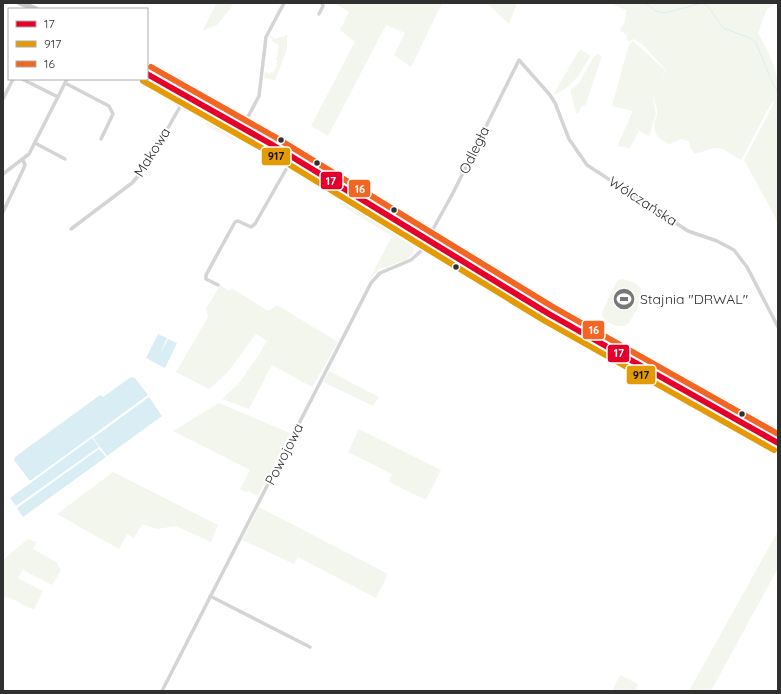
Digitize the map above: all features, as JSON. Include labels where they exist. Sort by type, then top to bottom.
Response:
[{"type":"main road","points":[[20,3],[27,8]]},
{"type":"main road","points":[[148,75],[293,157],[550,315],[778,443]]},
{"type":"street","points":[[242,128],[259,96],[266,37],[284,3]]},
{"type":"street","points":[[319,14],[323,6],[322,3]]},
{"type":"street","name":"Odległa","points":[[428,239],[456,187],[519,60]]},
{"type":"street","name":"Wólczańska","points":[[519,60],[550,95],[555,103],[569,139],[587,165],[688,231],[717,241],[734,250],[747,267],[778,327]]},
{"type":"street","points":[[3,99],[13,80]]},
{"type":"street","points":[[24,80],[58,98]]},
{"type":"street","points":[[3,174],[29,154],[66,81],[109,106],[114,114],[101,139]]},
{"type":"street","name":"Makowa","points":[[71,229],[132,183],[146,167],[186,96]]},
{"type":"street","points":[[35,143],[65,159]]},
{"type":"street","points":[[218,285],[206,279],[206,275],[235,222],[238,221],[251,226],[255,224],[293,157]]},
{"type":"street","points":[[3,212],[22,172],[24,165],[23,160]]},
{"type":"street","name":"Powojowa","points":[[162,691],[370,283],[382,271],[413,259],[428,239]]},
{"type":"street","points":[[210,596],[310,647]]},
{"type":"shaded area","points":[[217,3],[233,4],[217,25],[202,31]]},
{"type":"shaded area","points":[[334,3],[442,3],[411,67],[394,55],[405,33],[386,25],[328,136],[311,126],[355,42],[340,30],[349,12]]},
{"type":"shaded area","points":[[471,3],[517,3],[509,24],[488,4]]},
{"type":"shaded area","points":[[609,3],[776,3],[767,9],[758,33],[770,56],[778,81],[778,225],[744,160],[774,103],[773,102],[766,112],[741,160],[724,149],[714,148],[695,154],[690,148],[689,141],[681,139],[670,144],[659,138],[655,132],[657,108],[654,101],[654,96],[653,99],[656,114],[649,136],[639,131],[630,148],[617,146],[633,111],[612,106],[629,44],[633,41],[665,70],[660,81],[666,70],[642,44],[634,39],[628,42],[626,35],[620,30],[625,21],[626,10]]},
{"type":"shaded area","points":[[270,35],[275,39],[287,35],[287,49],[275,80],[264,78],[265,72],[270,74],[271,72],[273,73],[278,60],[276,59],[279,45],[272,41],[273,39],[269,37]]},
{"type":"shaded area","points":[[580,49],[590,56],[571,84],[553,95]]},
{"type":"shaded area","points":[[597,54],[602,56],[585,106],[582,106],[578,114],[576,113],[570,90],[579,83],[593,58]]},
{"type":"shaded area","points":[[208,119],[240,137],[234,141],[205,125]]},
{"type":"shaded area","points":[[345,194],[410,235],[408,238],[360,207]]},
{"type":"shaded area","points":[[343,196],[360,210],[389,227],[407,240],[414,248],[413,254],[406,260],[379,269],[370,278],[392,236],[339,204]]},
{"type":"shaded area","name":"Stajnia \"DRWAL\"","points":[[621,279],[634,283],[642,292],[640,303],[629,323],[618,326],[610,323],[601,314],[616,283]]},
{"type":"shaded area","points":[[220,285],[229,291],[232,288],[268,311],[277,305],[338,342],[312,387],[272,365],[249,409],[222,399],[239,383],[267,341],[256,334],[227,373],[209,389],[176,372],[208,317],[206,309]]},
{"type":"shaded area","points":[[329,371],[379,397],[373,406],[323,382]]},
{"type":"shaded area","points":[[219,403],[290,433],[258,496],[240,489],[250,470],[173,431]]},
{"type":"shaded area","points":[[359,429],[441,470],[426,500],[389,482],[392,474],[348,452]]},
{"type":"shaded area","points":[[113,472],[218,525],[211,542],[176,526],[157,529],[142,524],[134,538],[127,534],[119,549],[57,514]]},
{"type":"shaded area","points":[[259,507],[388,574],[376,598],[298,557],[294,564],[242,540]]},
{"type":"shaded area","points":[[778,531],[778,568],[711,691],[689,691]]},
{"type":"shaded area","points":[[28,539],[37,542],[33,549],[56,562],[61,570],[52,585],[23,570],[18,578],[43,591],[34,610],[6,596],[3,600],[3,560]]},
{"type":"shaded area","points":[[620,675],[638,684],[635,691],[612,691]]},
{"type":"water","points":[[158,334],[167,338],[160,354],[168,339],[177,343],[165,368],[146,358]]},
{"type":"water","points":[[131,377],[135,378],[148,395],[30,481],[14,460],[15,457],[100,395],[103,397]]},
{"type":"water","points":[[149,397],[162,416],[107,456],[93,438]]},
{"type":"water","points":[[92,438],[99,447],[16,506],[10,498]]},
{"type":"water","points":[[99,449],[106,457],[23,517],[17,508]]},
{"type":"waterway","points":[[645,3],[656,11],[665,13],[702,3],[708,6],[723,28],[750,38],[756,43],[773,84],[778,92]]},
{"type":"transit line","name":"16","points":[[151,67],[275,137],[553,307],[778,434]]},
{"type":"transit line","name":"17","points":[[148,75],[271,144],[549,314],[778,443]]},
{"type":"transit line","name":"917","points":[[143,81],[267,151],[545,321],[774,450]]},
{"type":"place","name":"Stajnia \"DRWAL\"","points":[[624,299]]}]
